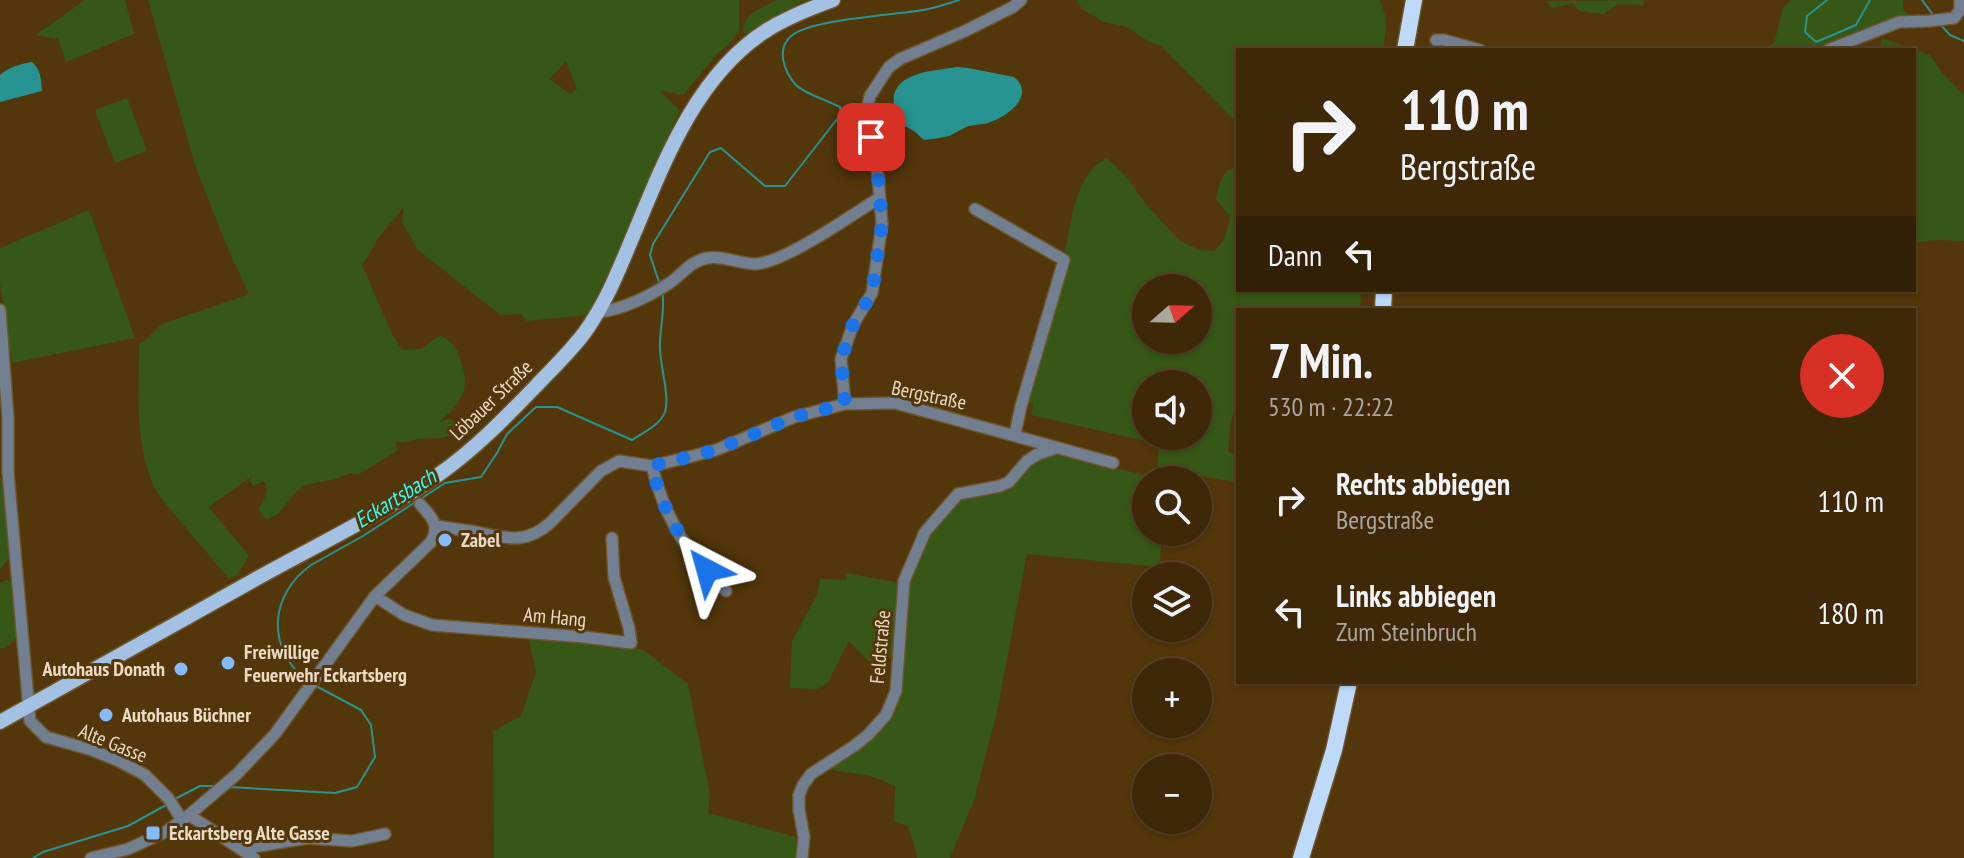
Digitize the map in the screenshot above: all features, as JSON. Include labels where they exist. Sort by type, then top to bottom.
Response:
[{"type":"highway","points":[[1405,48],[1414,0]]},
{"type":"highway","points":[[1301,858],[1334,750],[1349,684]]},
{"type":"main road","name":"Löbauer Straße","points":[[0,722],[415,498],[465,455],[574,346],[599,312],[677,134],[711,85],[731,61],[768,29],[833,0]]},
{"type":"street","points":[[845,404],[841,359],[853,325],[872,293],[882,224],[868,105],[870,96],[882,75],[900,59],[965,31],[1021,0]]},
{"type":"street","points":[[1833,48],[1899,22],[1943,20],[1958,15],[1960,0]]},
{"type":"street","points":[[1436,40],[1473,48]]},
{"type":"street","points":[[599,312],[618,308],[655,291],[686,268],[708,257],[756,264],[780,258],[879,198]]},
{"type":"street","points":[[975,209],[1064,260],[1021,406],[1021,436],[1029,450],[1027,461]]},
{"type":"street","points":[[0,310],[8,418],[8,472],[28,706]]},
{"type":"street","name":"Bergstraße","points":[[436,526],[521,539],[542,531],[601,471],[619,461],[652,466],[716,450],[794,417],[845,404],[895,403],[1113,463]]},
{"type":"street","name":"Feldstraße","points":[[802,858],[804,837],[799,795],[803,785],[825,763],[868,735],[886,715],[896,691],[904,581],[925,532],[958,494],[1009,482],[1027,461],[1056,448]]},
{"type":"street","points":[[652,466],[658,491],[682,538],[726,591]]},
{"type":"street","points":[[91,858],[137,845],[167,831],[215,793],[266,744],[375,596],[435,536],[434,520],[415,498]]},
{"type":"street","name":"Am Hang","points":[[375,596],[404,615],[432,625],[631,643],[614,577],[612,538]]},
{"type":"street","name":"Alte Gasse","points":[[28,706],[30,721],[46,737],[92,750],[145,775],[186,818],[254,858]]},
{"type":"street","points":[[242,849],[307,838],[352,841],[385,834]]},
{"type":"green space","points":[[85,0],[125,0],[134,34],[66,62],[58,39],[36,35]]},
{"type":"green space","points":[[148,0],[739,0],[739,31],[729,44],[683,95],[660,91],[680,110],[588,315],[526,321],[521,314],[500,315],[417,249],[402,222],[404,206],[362,265],[402,350],[421,349],[440,335],[457,351],[464,374],[464,390],[458,403],[440,421],[450,419],[456,422],[453,435],[396,442],[397,451],[359,474],[350,473],[305,485],[277,515],[267,519],[259,509],[267,489],[265,482],[253,486],[250,480],[253,475],[209,507],[249,556],[237,575],[229,579],[160,497],[145,461],[139,423],[139,344],[162,324],[249,294],[195,165]],"holes":[[[566,61],[577,89],[570,94],[550,79]]]},
{"type":"green space","points":[[776,0],[807,0],[747,35],[743,31],[746,20]]},
{"type":"green space","points":[[1076,0],[1379,0],[1385,18],[1385,37],[1383,48],[1236,48],[1236,122],[1162,47],[1127,27],[1104,22],[1082,9]]},
{"type":"green space","points":[[1644,0],[1643,5],[1618,4],[1603,14],[1580,11],[1573,4],[1551,8],[1546,1]]},
{"type":"green space","points":[[1791,0],[1903,0],[1907,15],[1822,48],[1765,48],[1774,43],[1783,8]]},
{"type":"green space","points":[[1882,38],[1910,48],[1880,48]]},
{"type":"green space","points":[[1916,50],[1930,55],[1964,95],[1964,241],[1916,242]]},
{"type":"green space","points":[[127,98],[147,151],[115,163],[95,110]]},
{"type":"green space","points":[[1107,158],[1127,177],[1145,203],[1180,241],[1200,250],[1214,251],[1225,236],[1230,217],[1216,199],[1220,182],[1227,170],[1236,168],[1236,292],[1361,292],[1360,308],[1236,308],[1236,406],[1231,420],[1228,452],[1236,454],[1236,482],[1212,478],[1212,466],[1157,466],[1159,450],[1212,450],[1212,370],[1132,370],[1132,438],[1031,415],[1033,404],[1025,402],[1067,259],[1065,251],[1081,186],[1096,165]]},
{"type":"green space","points":[[89,210],[135,338],[12,363],[0,283],[0,248]]},
{"type":"green space","points":[[1056,453],[1132,472],[1132,546],[1161,546],[1160,562],[1132,564],[1027,554],[997,712],[974,800],[950,858],[917,858],[908,826],[894,821],[895,786],[871,776],[825,769],[888,716],[909,584],[925,539],[959,497],[1011,485],[1035,462]]},
{"type":"green space","points":[[5,477],[13,553],[0,570],[0,478]]},
{"type":"green space","points":[[846,573],[901,583],[896,656],[870,663],[849,641],[828,682],[817,689],[790,688],[792,641],[817,595],[820,579],[846,580]]},
{"type":"green space","points":[[8,580],[14,583],[18,636],[6,648],[0,648],[0,582]]},
{"type":"green space","points":[[528,635],[642,649],[688,684],[710,794],[708,813],[796,837],[795,858],[494,858],[493,731],[521,716],[536,672]]},
{"type":"water","points":[[32,62],[39,72],[42,91],[0,102],[0,75],[15,66]]},
{"type":"water","points":[[956,67],[1014,77],[1020,84],[1021,98],[1012,110],[998,119],[966,127],[949,136],[924,140],[899,120],[894,108],[894,95],[903,81],[911,77]]},
{"type":"waterway","name":"Eckartsbach","points":[[660,285],[650,255],[653,244],[710,152],[721,148],[765,186],[785,186],[841,114],[840,107],[805,91],[792,80],[783,60],[784,47],[791,36],[816,25],[923,10],[959,0]]},
{"type":"waterway","name":"Eckartsbach","points":[[1827,0],[1807,16],[1805,32],[1816,42],[1856,25],[1870,0]]},
{"type":"waterway","name":"Eckartsbach","points":[[1922,0],[1934,16]]},
{"type":"waterway","name":"Eckartsbach","points":[[1940,24],[1950,35],[1964,41]]},
{"type":"waterway","name":"Eckartsbach","points":[[419,500],[445,483],[481,477],[507,434],[536,407],[557,407],[632,440],[655,425],[663,417],[666,405],[660,348],[662,291]]},
{"type":"waterway","name":"Eckartsbach","points":[[307,681],[284,653],[279,638],[280,606],[287,591],[311,565],[414,503]]},
{"type":"waterway","name":"Eckartsbach","points":[[229,787],[335,793],[357,787],[375,757],[371,725],[361,710],[316,686]]},
{"type":"waterway","name":"Eckartsbach","points":[[173,800],[200,786],[215,786]]},
{"type":"waterway","name":"Eckartsbach","points":[[33,858],[43,852],[128,826],[168,804]]},
{"type":"place","name":"Zabel","points":[[445,540]]},
{"type":"place","name":"Freiwillige Feuerwehr Eckartsberg","points":[[228,663]]},
{"type":"place","name":"Autohaus Donath","points":[[181,669]]},
{"type":"place","name":"Autohaus Büchner","points":[[106,715]]},
{"type":"place","name":"Eckartsberg Alte Gasse","points":[[153,833]]},
{"type":"route","points":[[707,570],[689,549],[669,516],[652,466],[716,450],[794,417],[845,404],[841,359],[853,325],[872,293],[882,224],[871,137]]}]
